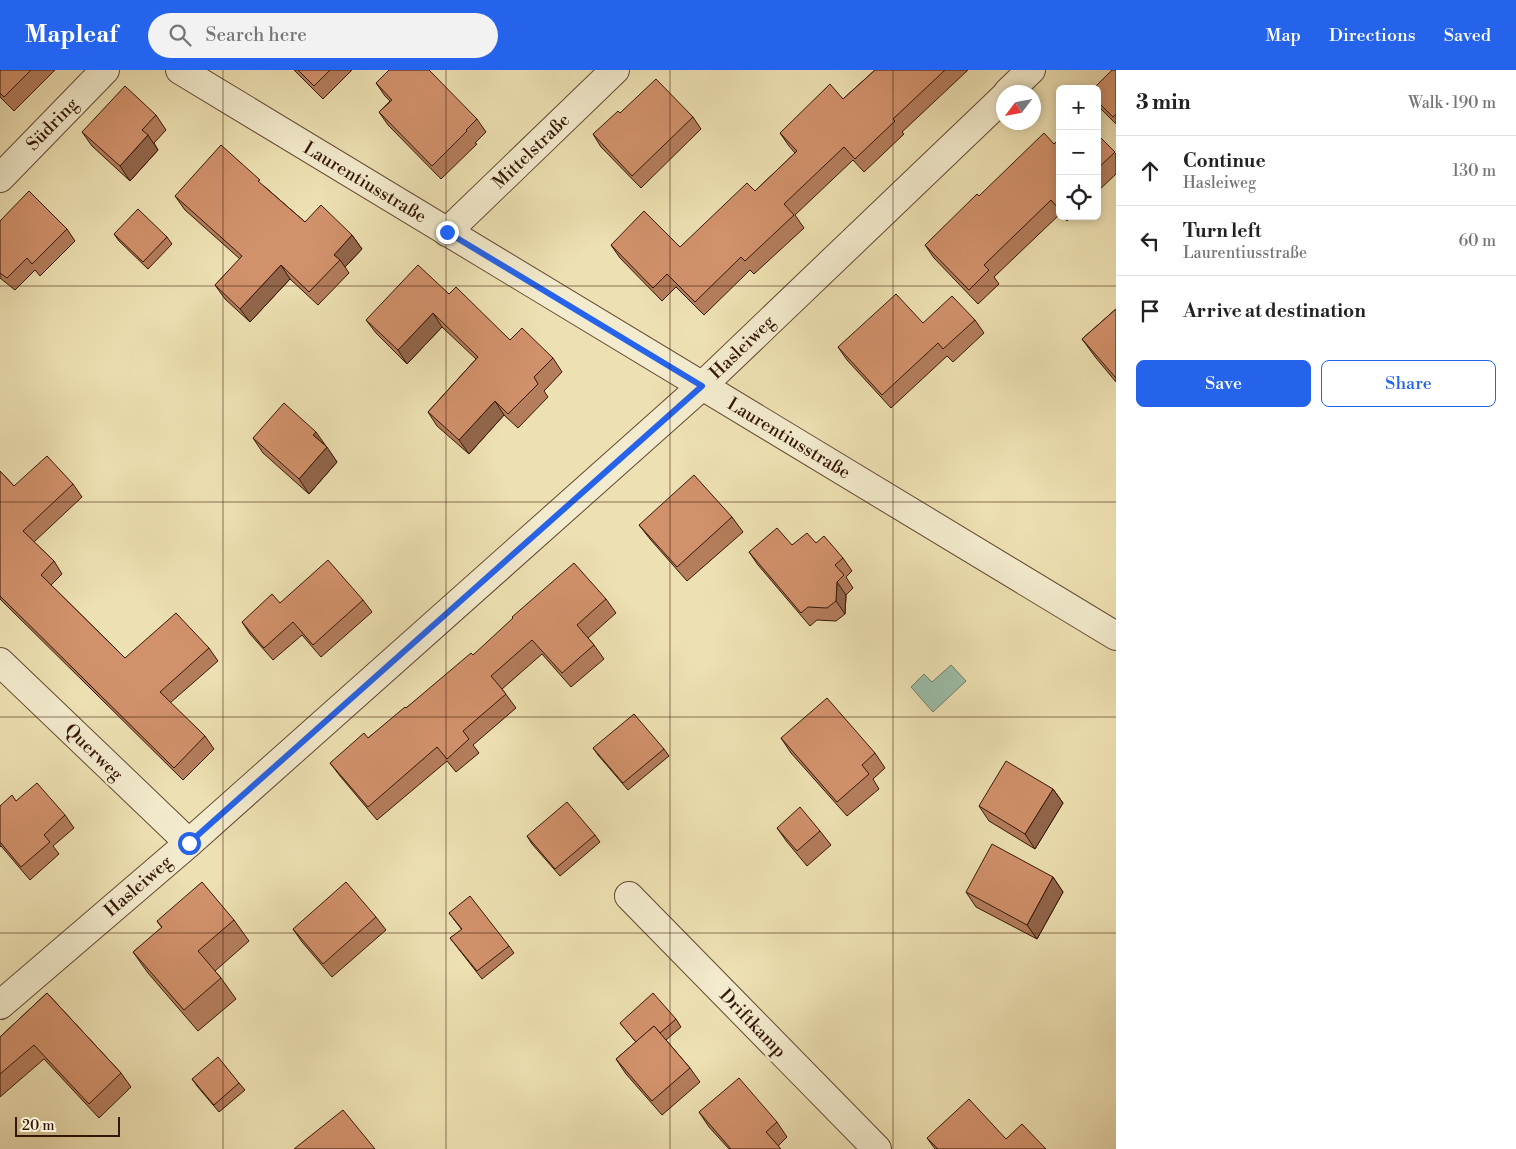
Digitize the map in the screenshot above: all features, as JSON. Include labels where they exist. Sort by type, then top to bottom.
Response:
[{"type":"street","name":"Südring","points":[[0,178],[105,70]]},
{"type":"street","name":"Laurentiusstraße","points":[[180,70],[1116,636]]},
{"type":"street","name":"Mittelstraße","points":[[447,232],[615,70]]},
{"type":"street","points":[[1016,85],[1032,70]]},
{"type":"street","name":"Hasleiweg","points":[[0,1005],[189,843],[702,386],[996,105]]},
{"type":"street","name":"Querweg","points":[[0,662],[189,843]]},
{"type":"street","name":"Driftkamp","points":[[629,896],[877,1149]]},
{"type":"shaded area","points":[[951,665],[966,681],[933,712],[911,687],[924,674],[932,682]]},
{"type":"building","points":[[0,70],[31,70],[4,97],[0,93]]},
{"type":"building","points":[[298,70],[330,70],[314,86]]},
{"type":"building","points":[[389,70],[429,70],[477,119],[432,166],[379,112],[392,100],[376,83]]},
{"type":"building","points":[[875,70],[945,70],[893,119],[895,121],[855,159],[844,147],[784,204],[794,215],[745,261],[741,257],[695,302],[667,274],[653,288],[611,245],[644,211],[680,247],[747,183],[755,191],[797,151],[780,133],[830,84],[843,99]]},
{"type":"building","points":[[1112,70],[1116,70],[1116,114],[1113,117],[1101,105],[1101,85],[1097,85]]},
{"type":"building","points":[[656,79],[693,117],[632,176],[593,134],[618,111],[620,113]]},
{"type":"building","points":[[125,86],[156,115],[142,130],[148,135],[120,166],[82,132]]},
{"type":"building","points":[[1044,133],[1054,144],[1056,142],[1056,206],[1051,200],[984,265],[989,270],[969,290],[925,245],[977,194],[979,196]]},
{"type":"building","points":[[1101,138],[1115,152],[1101,165]]},
{"type":"building","points":[[221,145],[260,180],[258,181],[305,222],[321,205],[352,235],[334,255],[340,260],[309,292],[281,265],[240,309],[215,285],[242,256],[175,196]]},
{"type":"building","points":[[29,191],[67,229],[32,264],[27,258],[7,278],[0,273],[0,221]]},
{"type":"building","points":[[138,209],[167,237],[143,262],[114,234]]},
{"type":"building","points":[[418,265],[449,294],[456,287],[510,340],[522,328],[553,358],[534,377],[538,384],[508,414],[495,401],[459,440],[428,412],[478,357],[433,313],[398,350],[366,320]]},
{"type":"building","points":[[896,294],[923,323],[952,296],[975,320],[943,349],[938,343],[882,395],[838,347]]},
{"type":"building","points":[[1116,309],[1116,378],[1082,339]]},
{"type":"building","points":[[284,403],[316,432],[313,435],[327,447],[299,479],[253,438]]},
{"type":"building","points":[[47,456],[73,484],[23,531],[54,561],[41,575],[125,658],[176,613],[209,648],[160,692],[205,736],[174,768],[0,596],[0,471],[14,486]]},
{"type":"building","points":[[694,475],[732,517],[677,567],[639,525]]},
{"type":"building","points":[[777,528],[792,545],[807,533],[816,543],[824,536],[843,558],[835,565],[844,575],[837,582],[836,601],[827,608],[808,607],[801,613],[749,552]]},
{"type":"building","points":[[328,560],[363,600],[313,645],[293,622],[264,648],[242,622],[272,594],[280,603]]},
{"type":"building","points":[[574,563],[606,599],[577,625],[594,645],[562,673],[532,640],[491,676],[506,694],[463,731],[469,739],[447,759],[437,747],[368,807],[330,763],[364,733],[368,738],[471,653],[473,655],[512,617]]},
{"type":"building","points":[[827,698],[875,753],[862,765],[869,774],[837,802],[781,738]]},
{"type":"building","points":[[634,714],[664,749],[623,783],[593,748]]},
{"type":"building","points":[[1006,761],[1053,789],[1025,834],[979,806]]},
{"type":"building","points":[[37,783],[65,815],[44,835],[50,842],[21,867],[0,842],[0,806],[12,795],[16,801]]},
{"type":"building","points":[[567,802],[595,835],[555,869],[527,836]]},
{"type":"building","points":[[800,807],[820,831],[797,851],[777,828]]},
{"type":"building","points":[[992,844],[1053,877],[1027,925],[966,892]]},
{"type":"building","points":[[202,882],[234,920],[198,951],[221,978],[184,1010],[133,952],[162,927],[157,921]]},
{"type":"building","points":[[346,882],[376,917],[323,964],[293,929]]},
{"type":"building","points":[[470,896],[509,946],[477,971],[450,938],[462,929],[449,913]]},
{"type":"building","points":[[47,993],[121,1073],[89,1104],[34,1045],[0,1074],[0,1037]]},
{"type":"building","points":[[653,993],[676,1019],[660,1033],[654,1026],[636,1042],[620,1023]]},
{"type":"building","points":[[654,1026],[690,1068],[652,1101],[616,1059]]},
{"type":"building","points":[[218,1057],[239,1083],[214,1105],[192,1079]]},
{"type":"building","points":[[739,1078],[777,1122],[766,1132],[781,1149],[731,1149],[699,1112]]},
{"type":"building","points":[[969,1099],[1006,1139],[1022,1124],[1046,1149],[938,1149],[927,1138]]},
{"type":"building","points":[[343,1110],[375,1149],[294,1149]]},
{"type":"route","points":[[189,843],[702,386],[447,232]]}]
